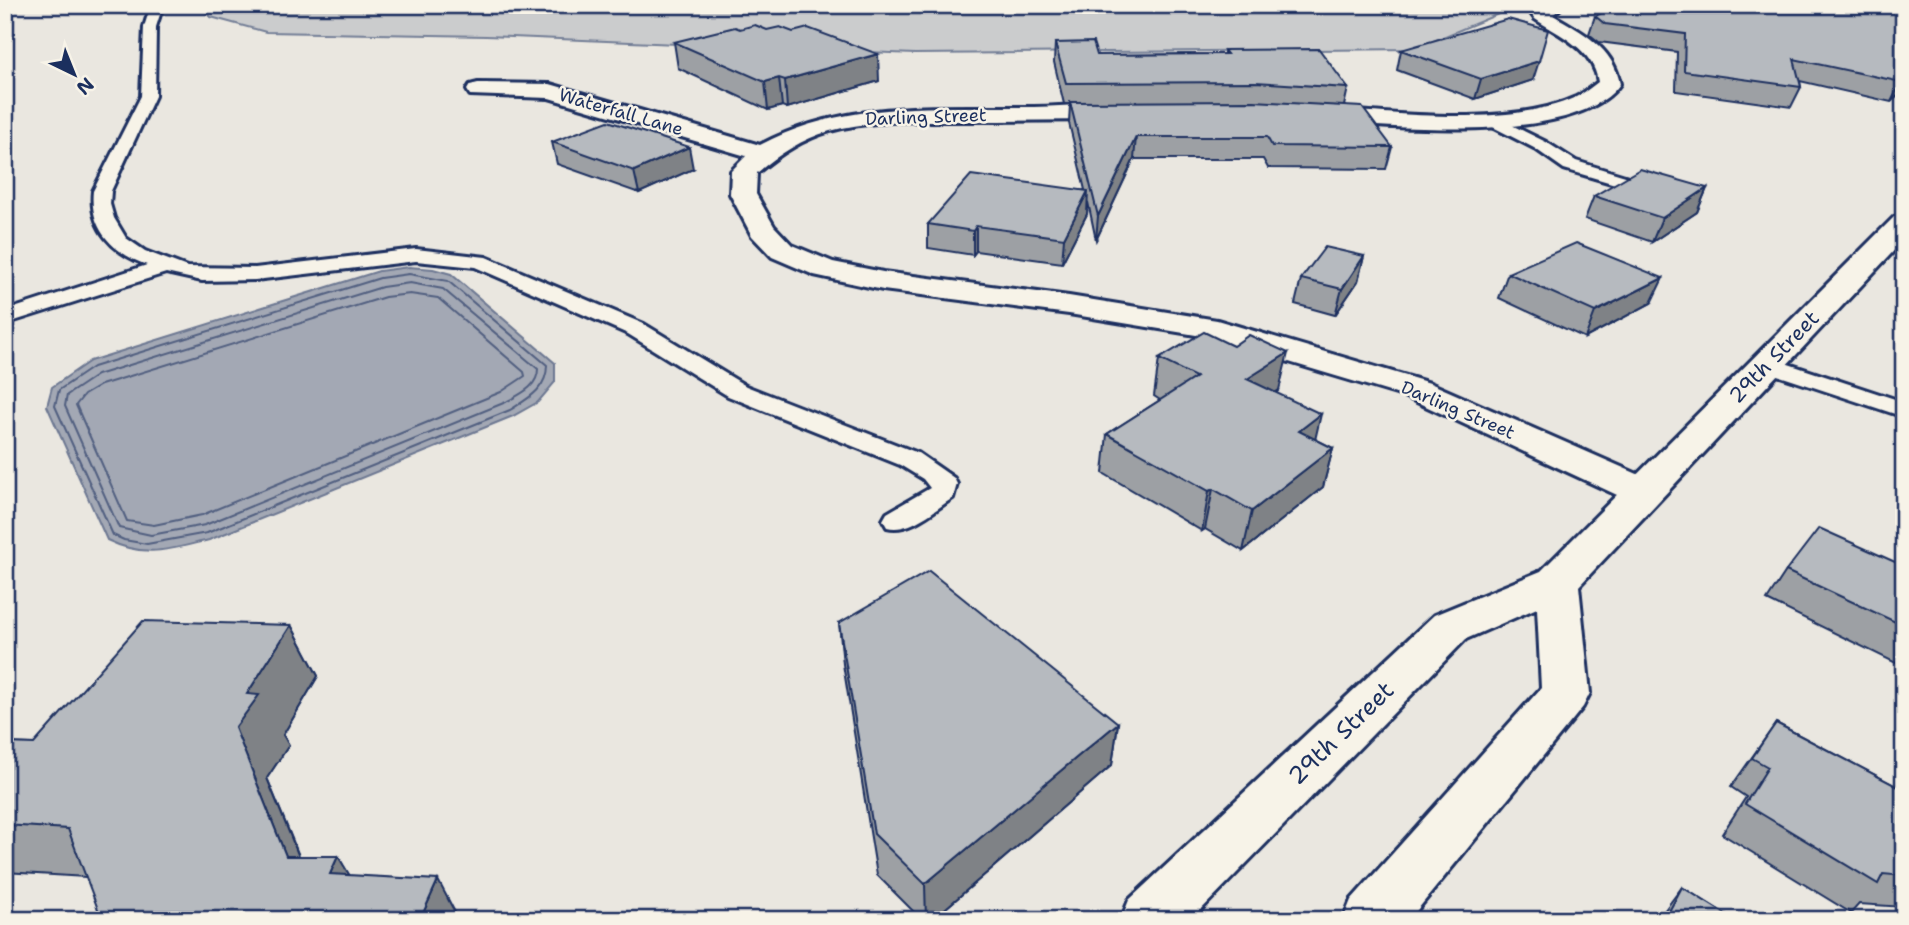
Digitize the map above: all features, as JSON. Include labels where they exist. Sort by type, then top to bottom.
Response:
[{"type":"street","points":[[1289,114],[1493,121],[1539,116],[1576,106],[1598,96],[1609,84],[1609,72],[1602,59],[1541,15],[1555,5]]},
{"type":"street","name":"Waterfall Lane","points":[[478,90],[550,91],[761,153]]},
{"type":"street","name":"Darling Street","points":[[1152,113],[887,115],[832,124],[792,137],[761,153],[744,171],[743,194],[762,230],[782,251],[825,270],[883,281],[1069,305],[1206,327],[1418,390],[1644,492]]},
{"type":"street","name":"29th Street","points":[[1150,920],[1450,626],[1557,582],[1904,223]]},
{"type":"street","points":[[1372,920],[1566,693],[1557,582]]},
{"type":"lane","points":[[158,5],[150,27],[148,96],[102,191],[101,204],[118,242],[138,255],[193,274],[255,274],[416,255],[479,261],[636,329],[737,391],[909,459],[932,472],[944,484],[943,492],[897,520]]},
{"type":"lane","points":[[1493,121],[1540,145],[1570,165],[1639,187]]},
{"type":"lane","points":[[5,318],[166,266]]},
{"type":"lane","points":[[1767,364],[1904,410]]},
{"type":"shaded area","points":[[198,5],[1520,5],[1414,49],[915,54],[486,36],[266,32],[211,17]]},
{"type":"water","points":[[409,267],[451,274],[555,363],[555,382],[538,402],[513,416],[209,540],[170,549],[146,551],[107,540],[47,406],[52,387],[90,361],[379,271]]},
{"type":"building","points":[[1619,5],[1904,5],[1904,80],[1901,82],[1794,59],[1801,87],[1684,71],[1685,34],[1605,24],[1595,16]]},
{"type":"building","points":[[1508,19],[1548,30],[1539,61],[1481,79],[1401,50]]},
{"type":"building","points":[[755,25],[767,30],[780,27],[793,32],[808,28],[878,54],[785,80],[779,78],[765,82],[674,42],[735,27],[740,29]]},
{"type":"building","points":[[1093,42],[1097,55],[1227,54],[1224,50],[1319,49],[1348,88],[1255,82],[1066,83],[1055,43]]},
{"type":"building","points":[[1254,101],[1362,107],[1392,147],[1272,146],[1267,137],[1136,137],[1098,216],[1070,102]]},
{"type":"building","points":[[608,121],[689,147],[634,171],[552,142]]},
{"type":"building","points":[[1640,169],[1707,188],[1662,218],[1594,196]]},
{"type":"building","points":[[971,175],[1088,191],[1064,238],[976,226],[973,231],[928,224]]},
{"type":"building","points":[[1576,243],[1663,278],[1595,312],[1508,273]]},
{"type":"building","points":[[1325,247],[1364,256],[1342,289],[1301,279]]},
{"type":"building","points":[[1204,332],[1233,346],[1249,335],[1288,353],[1247,379],[1321,414],[1299,431],[1333,448],[1252,511],[1213,489],[1209,491],[1107,434],[1196,377],[1159,359]]},
{"type":"building","points":[[1819,528],[1904,566],[1904,626],[1786,571]]},
{"type":"building","points":[[929,571],[1118,723],[925,884],[874,834],[839,623]]},
{"type":"building","points":[[143,621],[291,625],[247,694],[259,695],[235,728],[286,856],[338,856],[330,874],[438,880],[420,920],[102,920],[68,829],[5,825],[5,743],[34,744]]},
{"type":"building","points":[[1776,723],[1904,790],[1904,876],[1883,874],[1878,884],[1745,804],[1768,767],[1752,758]]},
{"type":"building","points":[[1682,887],[1735,920],[1655,920],[1659,913],[1666,917]]}]
